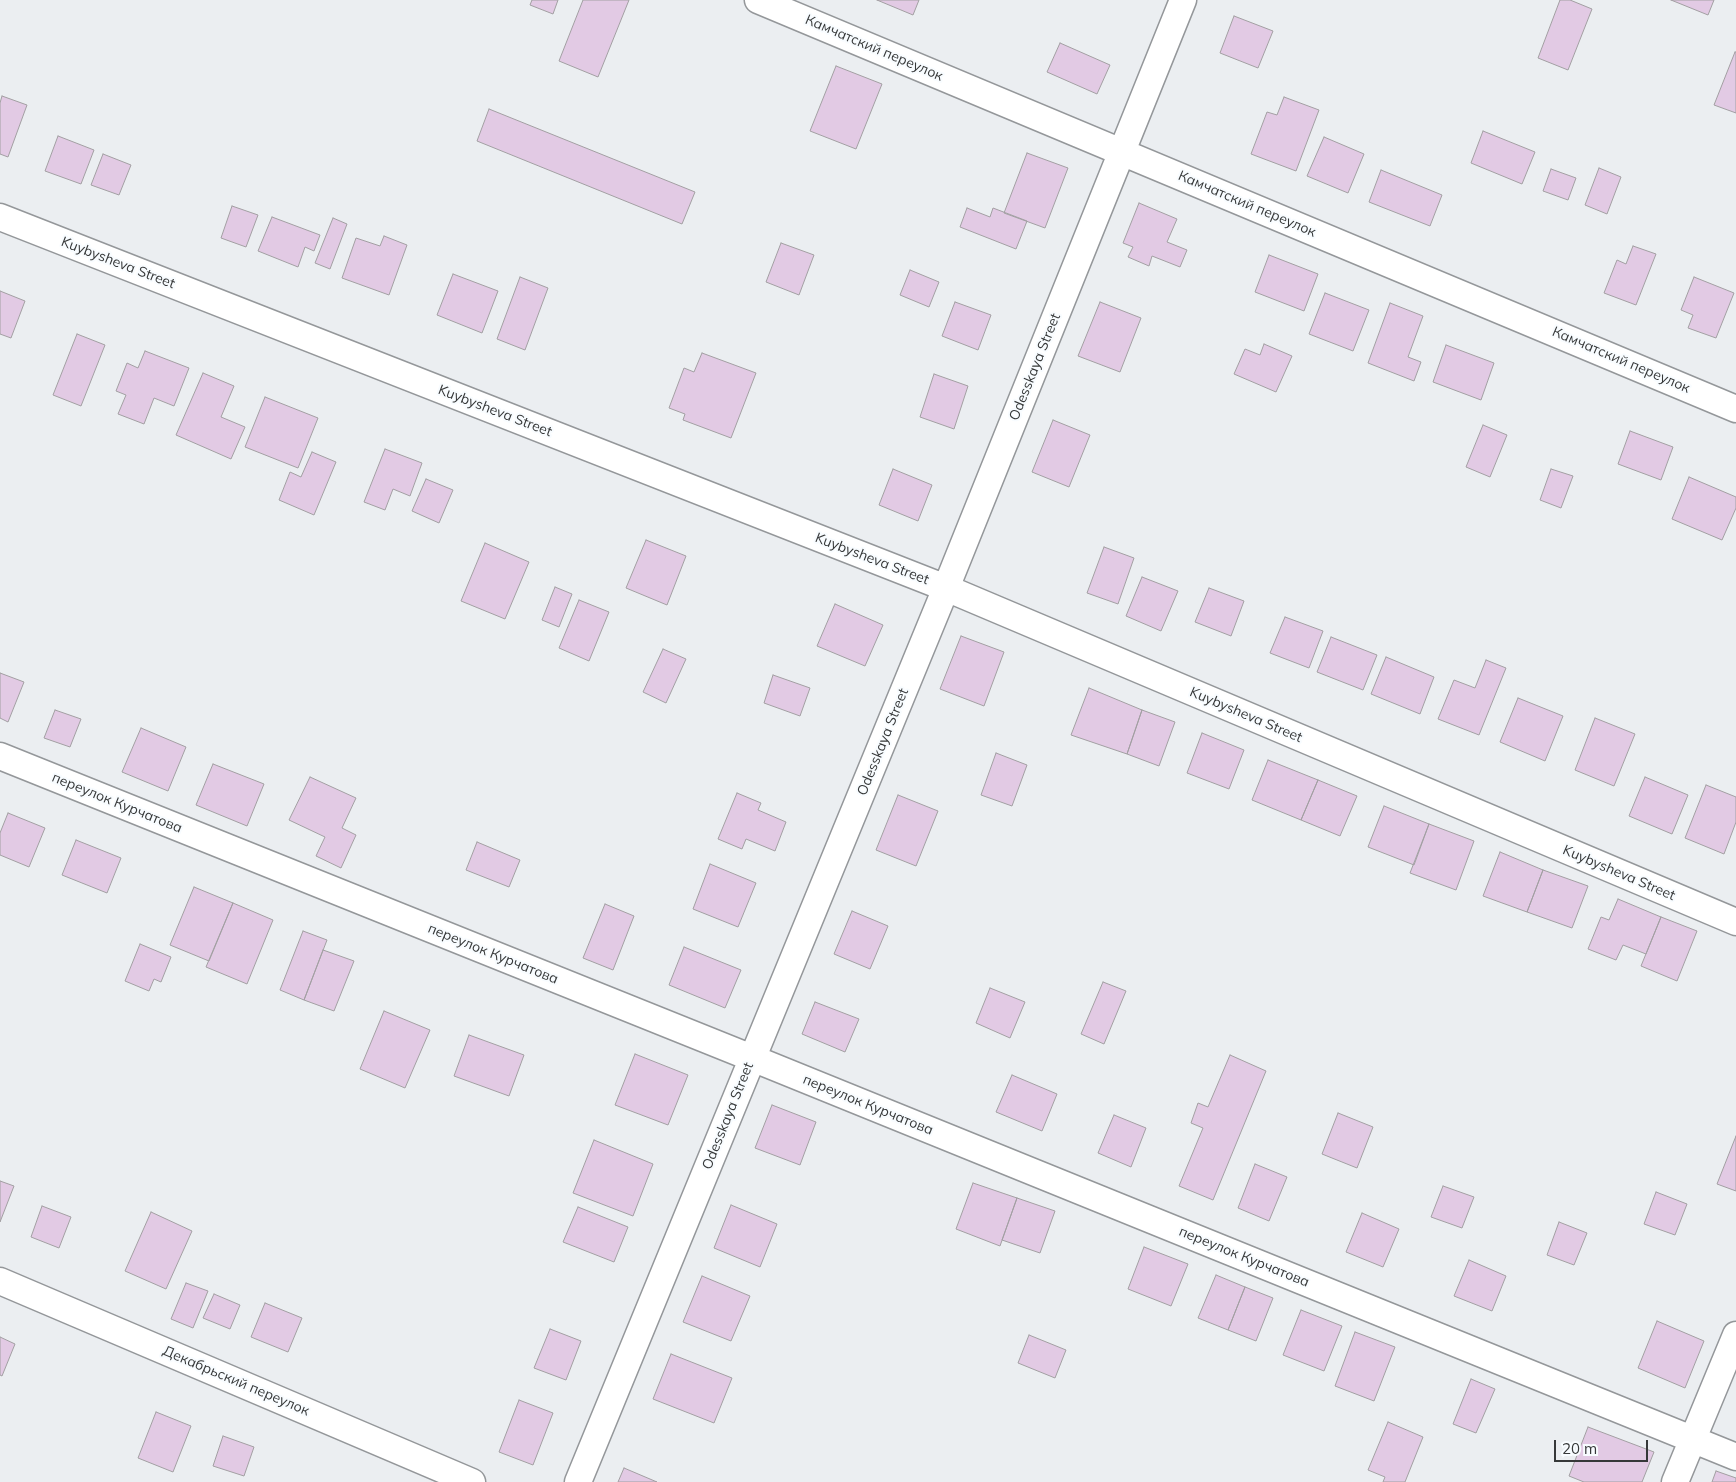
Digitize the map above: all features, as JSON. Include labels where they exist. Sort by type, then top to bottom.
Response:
[{"type":"street","name":"Камчатский переулок","points":[[758,0],[1736,409]]},
{"type":"street","name":"Odesskaya Street","points":[[578,1482],[946,588],[1183,0]]},
{"type":"street","name":"Kuybysheva Street","points":[[0,217],[946,588],[1736,922]]},
{"type":"street","name":"переулок Курчатова","points":[[0,756],[752,1058],[1736,1457]]},
{"type":"street","name":"Декабрьский переулок","points":[[0,1281],[472,1482]]},
{"type":"street","points":[[1675,1482],[1736,1335]]},
{"type":"building","points":[[532,0],[558,0],[553,14],[530,5]]},
{"type":"building","points":[[583,0],[629,0],[598,77],[559,61]]},
{"type":"building","points":[[877,0],[919,0],[913,15]]},
{"type":"building","points":[[1560,0],[1570,0],[1592,9],[1568,70],[1538,58]]},
{"type":"building","points":[[1671,0],[1714,0],[1708,15]]},
{"type":"building","points":[[1234,16],[1273,31],[1258,68],[1220,53]]},
{"type":"building","points":[[1060,43],[1110,65],[1097,94],[1047,72]]},
{"type":"building","points":[[1736,52],[1736,113],[1714,105]]},
{"type":"building","points":[[836,66],[882,84],[856,149],[810,131]]},
{"type":"building","points":[[2,96],[27,105],[8,157],[0,154],[0,103]]},
{"type":"building","points":[[1284,97],[1319,110],[1296,171],[1251,154],[1267,112],[1277,115]]},
{"type":"building","points":[[489,109],[695,192],[682,224],[477,141]]},
{"type":"building","points":[[1483,131],[1535,152],[1522,184],[1471,163]]},
{"type":"building","points":[[58,136],[94,150],[81,184],[45,171]]},
{"type":"building","points":[[1324,137],[1364,154],[1348,193],[1307,176]]},
{"type":"building","points":[[1027,153],[1068,168],[1045,228],[1004,213]]},
{"type":"building","points":[[103,154],[131,165],[119,195],[91,185]]},
{"type":"building","points":[[1599,168],[1621,177],[1607,214],[1585,205]]},
{"type":"building","points":[[1551,169],[1576,178],[1568,200],[1543,191]]},
{"type":"building","points":[[1381,170],[1442,195],[1430,226],[1369,202]]},
{"type":"building","points":[[1139,203],[1177,219],[1167,242],[1187,250],[1180,267],[1152,256],[1149,266],[1128,257],[1133,247],[1123,243]]},
{"type":"building","points":[[232,206],[258,215],[246,247],[221,238]]},
{"type":"building","points":[[967,208],[990,217],[993,208],[1027,221],[1016,249],[960,227]]},
{"type":"building","points":[[272,217],[320,235],[314,251],[305,247],[298,267],[258,251]]},
{"type":"building","points":[[333,218],[347,224],[330,269],[315,263]]},
{"type":"building","points":[[384,236],[407,245],[389,295],[342,278],[356,238],[380,246]]},
{"type":"building","points":[[781,243],[814,255],[799,295],[766,282]]},
{"type":"building","points":[[1633,246],[1656,254],[1636,305],[1604,293],[1617,260],[1626,264]]},
{"type":"building","points":[[1269,255],[1318,274],[1304,311],[1255,292]]},
{"type":"building","points":[[910,270],[939,282],[929,307],[900,295]]},
{"type":"building","points":[[453,274],[498,291],[482,333],[437,315]]},
{"type":"building","points":[[520,277],[548,288],[525,350],[497,339]]},
{"type":"building","points":[[1694,277],[1734,293],[1716,338],[1688,328],[1693,315],[1681,310]]},
{"type":"building","points":[[0,291],[25,301],[11,338],[0,334]]},
{"type":"building","points":[[1325,293],[1369,310],[1353,351],[1309,334]]},
{"type":"building","points":[[955,302],[991,315],[978,350],[942,336]]},
{"type":"building","points":[[1100,302],[1141,318],[1120,372],[1078,356]]},
{"type":"building","points":[[1390,303],[1423,316],[1408,357],[1421,362],[1414,381],[1368,363]]},
{"type":"building","points":[[77,334],[105,345],[81,406],[53,395]]},
{"type":"building","points":[[1264,344],[1292,356],[1276,392],[1234,374],[1245,349],[1260,355]]},
{"type":"building","points":[[1446,345],[1494,363],[1481,400],[1433,382]]},
{"type":"building","points":[[145,351],[189,368],[174,406],[154,398],[144,424],[118,414],[126,395],[116,391],[127,363],[138,368]]},
{"type":"building","points":[[702,353],[756,373],[731,438],[683,420],[685,414],[669,408],[684,368],[694,372]]},
{"type":"building","points":[[203,373],[234,386],[221,417],[245,427],[231,459],[176,435]]},
{"type":"building","points":[[934,374],[968,386],[954,429],[920,417]]},
{"type":"building","points":[[265,397],[318,418],[298,468],[245,447]]},
{"type":"building","points":[[1053,420],[1090,435],[1069,487],[1032,472]]},
{"type":"building","points":[[1483,425],[1507,435],[1490,477],[1466,467]]},
{"type":"building","points":[[1630,431],[1673,447],[1661,480],[1618,464]]},
{"type":"building","points":[[385,449],[422,463],[410,496],[393,489],[385,510],[364,502]]},
{"type":"building","points":[[312,452],[336,462],[314,515],[279,500],[290,472],[301,477]]},
{"type":"building","points":[[893,469],[932,485],[918,521],[879,505]]},
{"type":"building","points":[[1551,469],[1573,476],[1561,508],[1540,500]]},
{"type":"building","points":[[1689,477],[1736,497],[1736,508],[1722,540],[1672,519]]},
{"type":"building","points":[[426,479],[453,490],[439,523],[412,511]]},
{"type":"building","points":[[646,540],[686,556],[667,605],[626,588]]},
{"type":"building","points":[[485,543],[529,562],[505,619],[461,601]]},
{"type":"building","points":[[1104,547],[1134,558],[1118,604],[1087,593]]},
{"type":"building","points":[[1142,577],[1178,591],[1161,631],[1126,616]]},
{"type":"building","points":[[555,587],[572,594],[559,627],[542,620]]},
{"type":"building","points":[[1209,588],[1244,601],[1231,636],[1195,622]]},
{"type":"building","points":[[579,600],[609,612],[589,661],[559,648]]},
{"type":"building","points":[[835,604],[883,625],[865,666],[817,646]]},
{"type":"building","points":[[1285,617],[1323,631],[1309,668],[1270,653]]},
{"type":"building","points":[[961,636],[1004,652],[984,706],[940,689]]},
{"type":"building","points":[[1331,637],[1377,655],[1363,690],[1317,672]]},
{"type":"building","points":[[663,649],[686,659],[666,703],[643,692]]},
{"type":"building","points":[[1386,657],[1434,677],[1420,714],[1371,694]]},
{"type":"building","points":[[1486,660],[1506,668],[1479,735],[1438,719],[1454,680],[1475,688]]},
{"type":"building","points":[[0,673],[24,682],[8,722],[0,718]]},
{"type":"building","points":[[773,675],[810,688],[800,716],[764,703]]},
{"type":"building","points":[[1089,688],[1142,710],[1127,754],[1071,735]]},
{"type":"building","points":[[1518,698],[1563,716],[1545,761],[1500,742]]},
{"type":"building","points":[[55,710],[81,719],[70,747],[44,738]]},
{"type":"building","points":[[1142,710],[1175,722],[1159,766],[1127,754]]},
{"type":"building","points":[[1595,718],[1635,734],[1614,786],[1575,770]]},
{"type":"building","points":[[141,728],[186,747],[168,791],[122,772]]},
{"type":"building","points":[[1202,733],[1244,750],[1229,789],[1187,773]]},
{"type":"building","points":[[996,753],[1027,765],[1012,806],[981,795]]},
{"type":"building","points":[[1268,760],[1318,780],[1301,820],[1252,800]]},
{"type":"building","points":[[213,764],[264,784],[247,826],[196,805]]},
{"type":"building","points":[[310,777],[356,798],[342,828],[356,835],[341,868],[316,856],[325,837],[289,820]]},
{"type":"building","points":[[1645,777],[1688,795],[1672,834],[1629,816]]},
{"type":"building","points":[[1318,780],[1357,796],[1340,836],[1301,820]]},
{"type":"building","points":[[1706,785],[1736,797],[1736,822],[1724,854],[1685,838]]},
{"type":"building","points":[[737,793],[761,803],[758,810],[786,822],[775,851],[746,839],[742,849],[718,839]]},
{"type":"building","points":[[898,795],[938,811],[916,866],[876,850]]},
{"type":"building","points":[[1384,806],[1429,824],[1414,865],[1368,847]]},
{"type":"building","points":[[8,813],[45,828],[29,867],[0,855],[0,833]]},
{"type":"building","points":[[1429,824],[1474,841],[1456,890],[1410,873]]},
{"type":"building","points":[[76,840],[121,858],[107,893],[62,875]]},
{"type":"building","points":[[477,842],[520,860],[509,887],[466,870]]},
{"type":"building","points":[[1500,852],[1543,870],[1527,912],[1483,896]]},
{"type":"building","points":[[710,864],[756,883],[738,927],[693,909]]},
{"type":"building","points":[[1543,870],[1588,886],[1572,928],[1527,912]]},
{"type":"building","points":[[194,887],[233,903],[209,961],[170,945]]},
{"type":"building","points":[[1618,899],[1661,917],[1646,954],[1623,945],[1616,960],[1588,949],[1601,917],[1609,920]]},
{"type":"building","points":[[233,903],[273,920],[247,984],[206,967]]},
{"type":"building","points":[[605,904],[634,916],[613,970],[583,958]]},
{"type":"building","points":[[852,911],[888,926],[870,969],[834,954]]},
{"type":"building","points":[[1661,917],[1697,931],[1677,981],[1641,966]]},
{"type":"building","points":[[303,931],[327,940],[304,1000],[280,990]]},
{"type":"building","points":[[140,944],[171,957],[161,982],[154,979],[149,991],[125,981]]},
{"type":"building","points":[[684,947],[741,970],[725,1008],[669,985]]},
{"type":"building","points":[[323,950],[354,961],[334,1011],[304,1000]]},
{"type":"building","points":[[1103,982],[1126,991],[1104,1044],[1081,1034]]},
{"type":"building","points":[[990,988],[1025,1002],[1010,1038],[976,1023]]},
{"type":"building","points":[[815,1002],[859,1019],[845,1052],[802,1034]]},
{"type":"building","points":[[384,1011],[430,1030],[405,1088],[360,1069]]},
{"type":"building","points":[[469,1035],[524,1055],[509,1096],[454,1076]]},
{"type":"building","points":[[635,1054],[688,1075],[668,1125],[615,1105]]},
{"type":"building","points":[[1230,1055],[1266,1071],[1213,1200],[1179,1186],[1203,1128],[1191,1123],[1198,1103],[1208,1107]]},
{"type":"building","points":[[1012,1075],[1057,1094],[1042,1131],[996,1112]]},
{"type":"building","points":[[772,1105],[816,1122],[800,1165],[755,1148]]},
{"type":"building","points":[[1338,1113],[1373,1127],[1357,1168],[1322,1154]]},
{"type":"building","points":[[1114,1115],[1146,1128],[1131,1167],[1098,1153]]},
{"type":"building","points":[[1736,1136],[1736,1191],[1717,1184]]},
{"type":"building","points":[[594,1140],[653,1164],[633,1216],[573,1193]]},
{"type":"building","points":[[1255,1164],[1287,1177],[1269,1221],[1238,1208]]},
{"type":"building","points":[[0,1181],[14,1186],[0,1222]]},
{"type":"building","points":[[973,1183],[1017,1198],[1000,1246],[956,1229]]},
{"type":"building","points":[[1443,1186],[1474,1197],[1462,1228],[1431,1217]]},
{"type":"building","points":[[1656,1192],[1687,1204],[1675,1235],[1644,1224]]},
{"type":"building","points":[[1017,1198],[1055,1211],[1040,1253],[1002,1240]]},
{"type":"building","points":[[731,1205],[777,1224],[760,1267],[714,1248]]},
{"type":"building","points":[[42,1206],[71,1217],[59,1248],[31,1237]]},
{"type":"building","points":[[578,1207],[628,1227],[614,1262],[563,1242]]},
{"type":"building","points":[[151,1212],[192,1231],[166,1289],[125,1271]]},
{"type":"building","points":[[1362,1213],[1399,1229],[1383,1267],[1346,1252]]},
{"type":"building","points":[[1559,1222],[1587,1233],[1574,1265],[1547,1255]]},
{"type":"building","points":[[1144,1247],[1188,1264],[1171,1306],[1128,1289]]},
{"type":"building","points":[[1469,1260],[1506,1276],[1492,1311],[1454,1296]]},
{"type":"building","points":[[1216,1275],[1245,1287],[1228,1330],[1198,1318]]},
{"type":"building","points":[[702,1276],[750,1296],[731,1341],[683,1322]]},
{"type":"building","points":[[186,1283],[208,1291],[193,1328],[171,1319]]},
{"type":"building","points":[[1245,1287],[1273,1298],[1256,1341],[1228,1330]]},
{"type":"building","points":[[214,1294],[240,1305],[230,1329],[203,1318]]},
{"type":"building","points":[[265,1303],[302,1318],[288,1352],[251,1337]]},
{"type":"building","points":[[1301,1310],[1342,1326],[1324,1371],[1283,1355]]},
{"type":"building","points":[[1657,1321],[1704,1341],[1685,1388],[1638,1368]]},
{"type":"building","points":[[550,1329],[581,1341],[566,1380],[534,1368]]},
{"type":"building","points":[[1355,1332],[1395,1347],[1374,1401],[1335,1386]]},
{"type":"building","points":[[1029,1335],[1066,1350],[1055,1378],[1018,1363]]},
{"type":"building","points":[[0,1337],[15,1344],[2,1376],[0,1375]]},
{"type":"building","points":[[671,1354],[732,1378],[714,1423],[653,1399]]},
{"type":"building","points":[[1471,1379],[1495,1389],[1476,1433],[1453,1424]]},
{"type":"building","points":[[519,1400],[553,1413],[533,1465],[499,1452]]},
{"type":"building","points":[[156,1412],[191,1426],[173,1472],[138,1458]]},
{"type":"building","points":[[1388,1422],[1423,1437],[1405,1482],[1383,1482],[1385,1477],[1368,1470]]},
{"type":"building","points":[[1588,1427],[1654,1452],[1642,1482],[1584,1482],[1569,1476]]},
{"type":"building","points":[[223,1436],[254,1447],[244,1476],[213,1466]]},
{"type":"building","points":[[624,1468],[657,1482],[618,1482]]},
{"type":"building","points":[[1716,1471],[1736,1478],[1736,1482],[1712,1482]]}]
